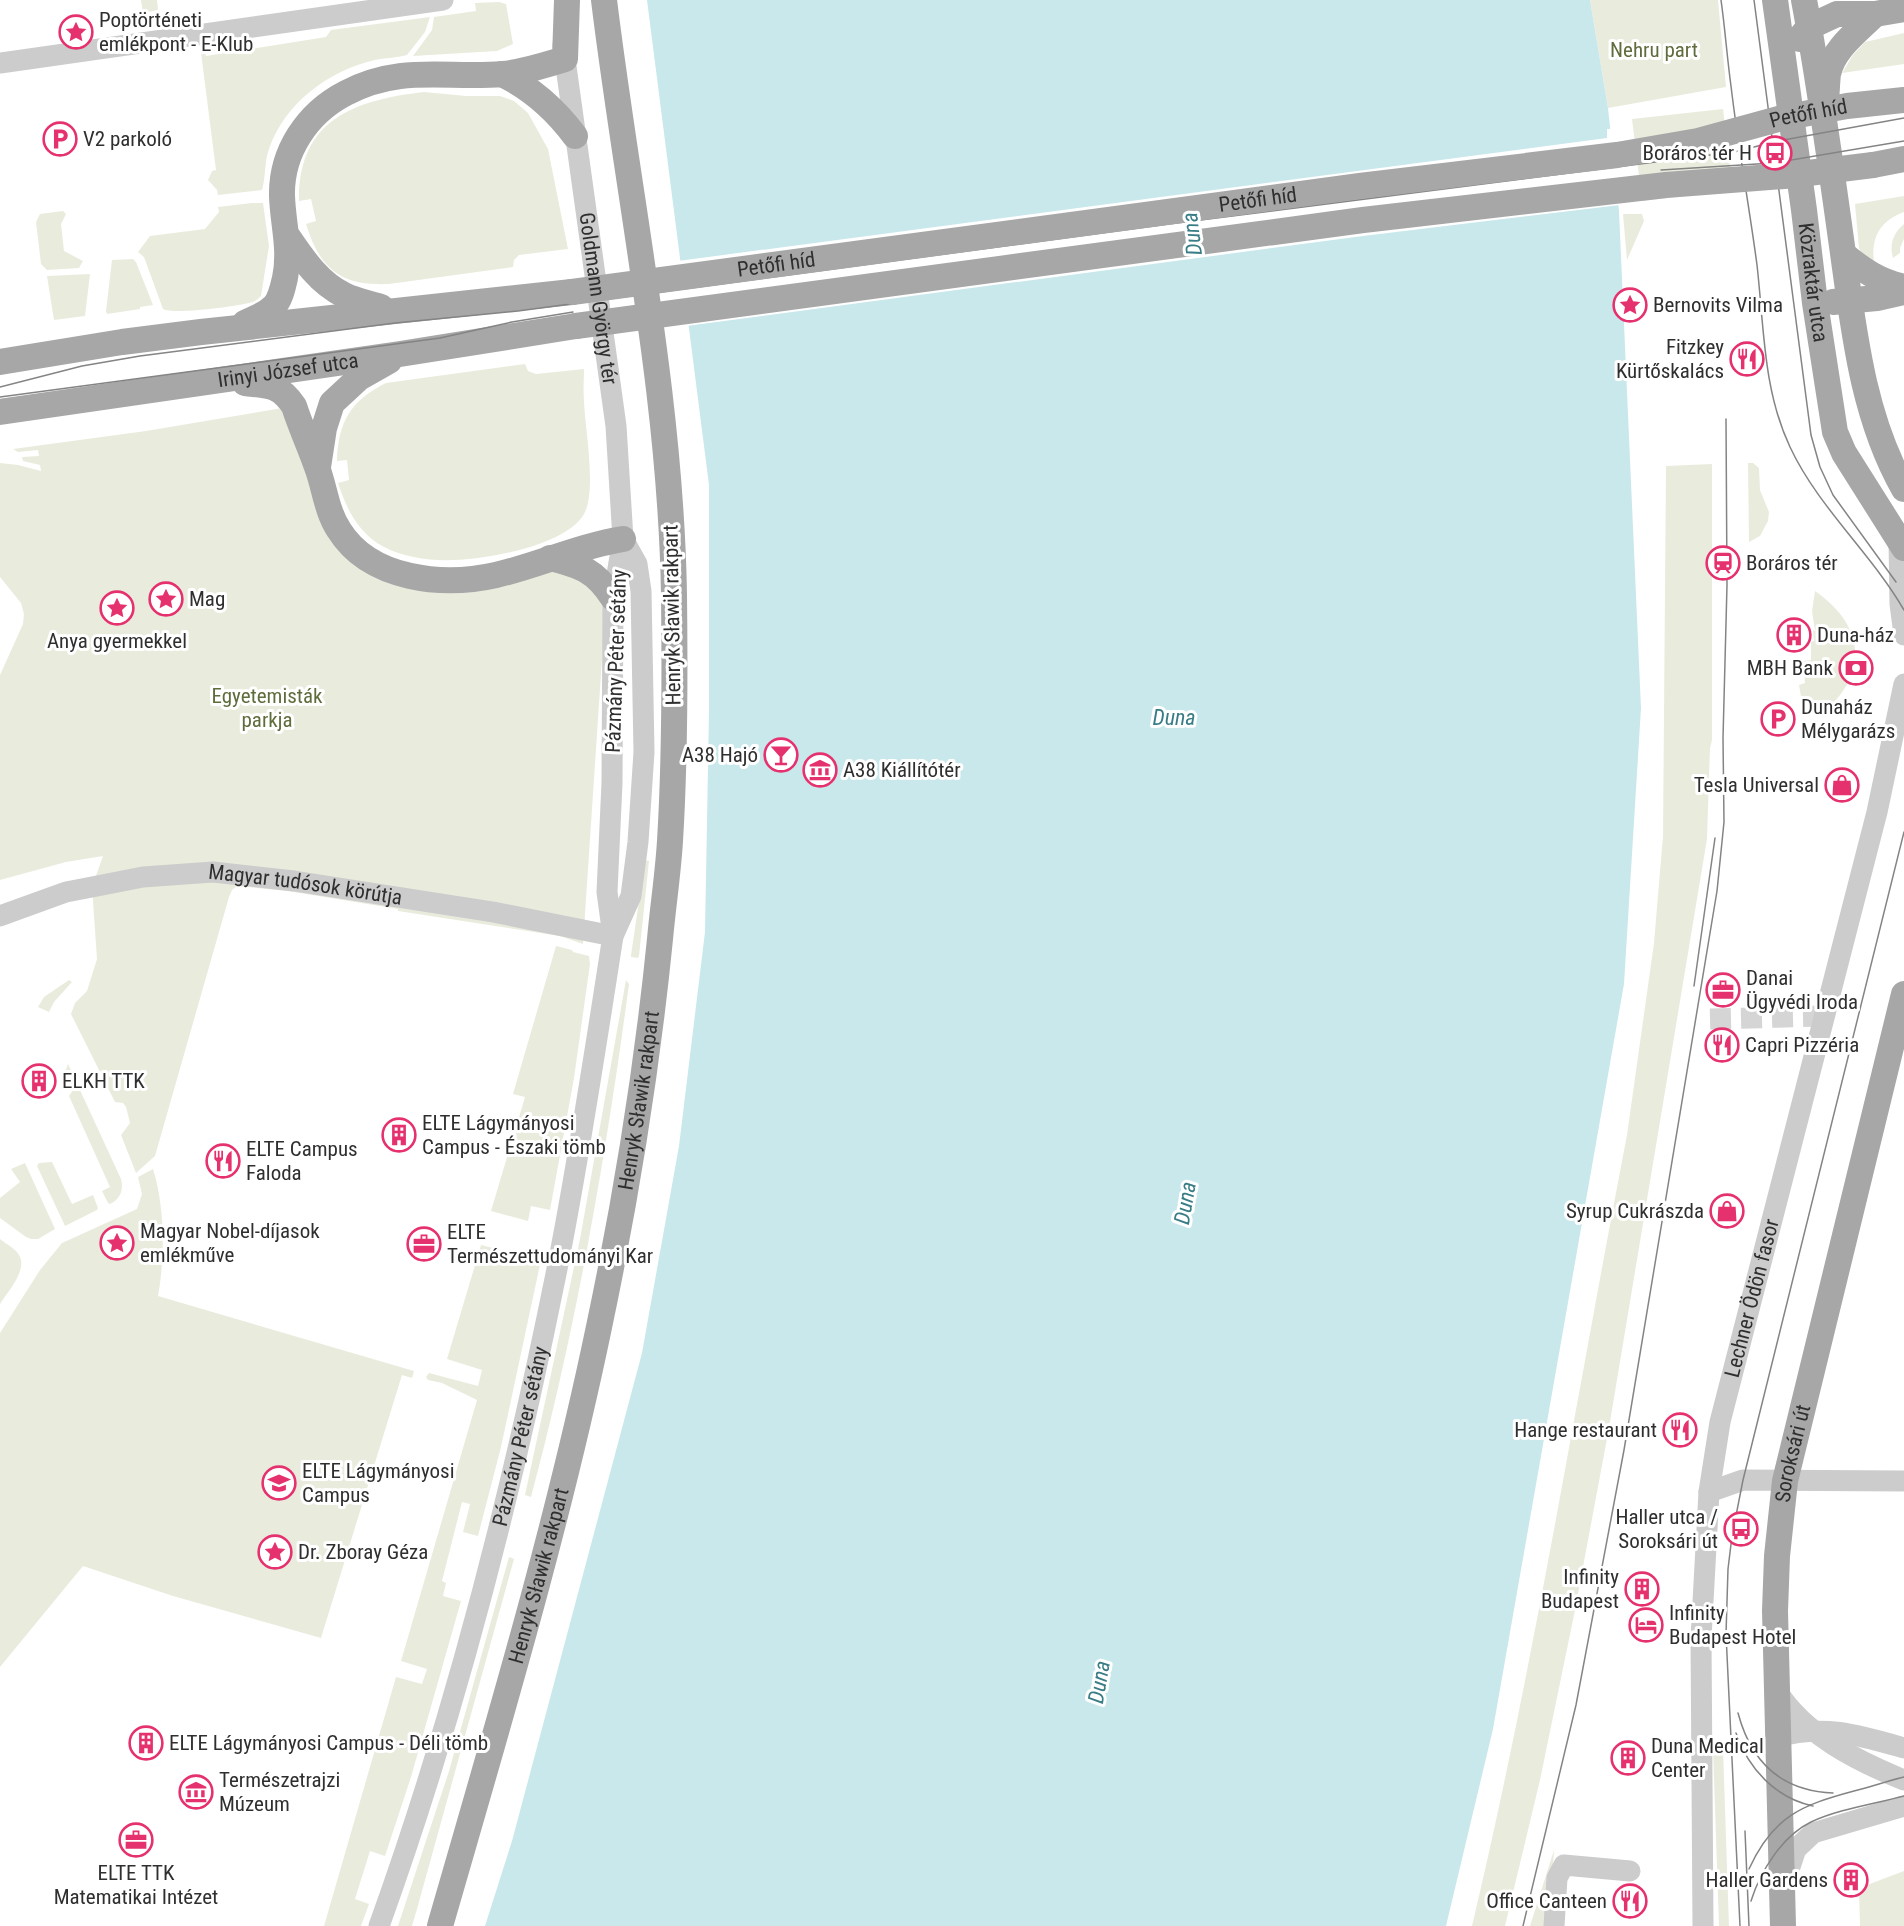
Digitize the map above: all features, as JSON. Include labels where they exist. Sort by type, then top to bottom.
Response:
[{"type":"main road","points":[[231,328],[261,316],[275,305],[283,287],[287,267],[288,237],[282,182],[297,138],[319,111],[345,93],[394,76],[502,74],[565,59],[567,0]]},
{"type":"main road","name":"Henryk Sławik rakpart","points":[[440,1926],[500,1719],[573,1443],[600,1326],[638,1120],[654,1003],[670,841],[674,708],[674,593],[670,502],[661,412],[604,0]]},
{"type":"main road","name":"Közraktár utca","points":[[1804,0],[1824,117],[1849,300],[1868,400],[1892,468],[1904,489]]},
{"type":"main road","points":[[1849,0],[1875,14]]},
{"type":"main road","points":[[1776,1],[1793,18],[1809,27]]},
{"type":"main road","name":"Közraktár utca","points":[[1776,1],[1815,303],[1835,432],[1844,453],[1901,544]]},
{"type":"main road","points":[[1784,64],[1794,44],[1809,27],[1837,14],[1875,14],[1904,9]]},
{"type":"main road","points":[[1824,117],[1828,72],[1845,43],[1875,14]]},
{"type":"main road","points":[[502,74],[517,81],[548,104],[575,136]]},
{"type":"main road","name":"Petőfi híd","points":[[393,310],[572,292],[1359,186],[1617,155],[1698,141],[1782,118],[1847,106],[1904,100]]},
{"type":"main road","points":[[1873,165],[1904,159]]},
{"type":"main road","points":[[1873,165],[1904,166]]},
{"type":"main road","name":"Petőfi híd","points":[[576,326],[1363,220],[1666,185],[1784,176],[1873,165]]},
{"type":"main road","points":[[288,237],[310,268],[324,282],[343,295],[393,310]]},
{"type":"main road","points":[[1844,255],[1871,276],[1904,287]]},
{"type":"main road","points":[[1815,303],[1877,298],[1904,292]]},
{"type":"main road","points":[[0,362],[122,342],[393,310]]},
{"type":"main road","name":"Irinyi József utca","points":[[0,412],[576,326]]},
{"type":"main road","points":[[318,470],[324,428],[332,403],[359,378],[400,354]]},
{"type":"main road","points":[[220,380],[273,386],[284,393],[294,406],[339,531],[362,555],[387,569],[421,578],[472,579],[496,575],[596,543],[623,539]]},
{"type":"main road","points":[[549,558],[580,566],[604,584],[613,598]]},
{"type":"main road","name":"Soroksári út","points":[[1783,1926],[1777,1737],[1776,1580],[1785,1481],[1903,998]]},
{"type":"street","points":[[0,63],[443,0]]},
{"type":"street","name":"Goldmann György tér","points":[[555,0],[616,426],[623,539]]},
{"type":"street","name":"Pázmány Péter sétány","points":[[613,936],[607,892],[612,783],[613,598],[623,539]]},
{"type":"street","name":"Pázmány Péter sétány","points":[[379,1926],[444,1724],[478,1605],[514,1460],[559,1257],[613,936],[631,896],[645,752],[641,591],[637,564],[623,539]]},
{"type":"street","points":[[1901,544],[1900,604],[1904,635]]},
{"type":"street","name":"Lechner Ödön fasor","points":[[1703,1926],[1701,1638],[1709,1492],[1720,1422],[1877,812],[1904,684]]},
{"type":"street","name":"Magyar tudósok körútja","points":[[0,916],[66,892],[143,878],[213,872],[481,910],[613,936]]},
{"type":"street","points":[[1709,1492],[1743,1480],[1904,1481]]},
{"type":"street","points":[[1777,1691],[1785,1704],[1813,1730],[1865,1763],[1904,1780]]},
{"type":"street","points":[[1777,1737],[1813,1730],[1846,1732],[1904,1748]]},
{"type":"street","points":[[1781,1900],[1793,1857],[1804,1839],[1829,1827],[1904,1806]]},
{"type":"street","points":[[1554,1926],[1557,1878],[1564,1866],[1630,1871]]},
{"type":"green space","points":[[141,0],[157,0],[158,10],[143,13]]},
{"type":"green space","name":"Nehru part","points":[[1590,0],[1718,0],[1726,87],[1608,108]]},
{"type":"green space","points":[[475,3],[506,4],[513,44],[497,51],[413,56],[432,30],[434,17],[476,11]]},
{"type":"green space","points":[[430,17],[425,32],[407,55],[375,60],[341,72],[310,91],[297,104],[276,132],[269,149],[262,190],[218,195],[217,190],[208,180],[212,171],[216,170],[200,45],[203,44],[206,56],[326,37],[331,30]]},
{"type":"green space","points":[[1904,33],[1904,64],[1842,73],[1853,55],[1865,42]]},
{"type":"green space","points":[[424,92],[500,96],[514,101],[528,113],[548,149],[568,249],[519,255],[514,260],[513,267],[389,284],[357,282],[334,272],[325,263],[318,253],[306,224],[316,221],[311,199],[299,201],[301,173],[308,151],[320,133],[335,119],[353,109],[375,101]]},
{"type":"green space","points":[[1723,109],[1733,190],[1642,201],[1632,119]]},
{"type":"green space","points":[[1904,196],[1904,212],[1883,225],[1874,245],[1874,262],[1865,262],[1859,248],[1855,204]]},
{"type":"green space","points":[[263,203],[269,246],[261,296],[253,302],[221,308],[180,311],[163,309],[144,257],[138,252],[150,236],[205,229],[219,212],[218,207]]},
{"type":"green space","points":[[63,211],[66,214],[61,224],[64,251],[83,261],[79,268],[47,270],[41,264],[36,222],[40,214]]},
{"type":"green space","points":[[1623,214],[1642,214],[1644,221],[1627,260]]},
{"type":"green space","points":[[1904,224],[1904,239],[1900,253],[1893,258],[1891,248],[1893,240],[1897,231]]},
{"type":"green space","points":[[133,259],[153,305],[107,314],[112,260]]},
{"type":"green space","points":[[90,274],[85,316],[54,320],[47,276]]},
{"type":"green space","points":[[525,364],[528,371],[536,374],[584,369],[590,490],[584,514],[574,526],[559,536],[518,551],[473,559],[429,559],[406,555],[384,547],[369,537],[352,516],[338,483],[349,480],[347,460],[337,461],[338,447],[344,424],[355,405],[386,383]]},
{"type":"green space","name":"Egyetemisták parkja","points":[[294,406],[332,516],[403,575],[549,558],[600,594],[605,614],[583,944],[560,936],[288,891],[237,886],[229,897],[155,1156],[136,1173],[121,1135],[130,1123],[126,1107],[123,1103],[115,1102],[71,1014],[75,1003],[87,991],[97,959],[92,887],[103,856],[66,862],[0,880],[0,675],[23,624],[24,614],[21,603],[0,577],[0,463],[41,471],[40,465],[23,461],[22,457],[39,456],[38,450],[18,452],[13,449],[146,431]]},
{"type":"green space","points":[[1748,463],[1753,463],[1759,468],[1760,490],[1769,512],[1768,521],[1760,536],[1749,542]]},
{"type":"green space","points":[[1712,464],[1712,740],[1707,839],[1609,1428],[1540,1780],[1505,1926],[1472,1926],[1515,1729],[1554,1532],[1627,1135],[1654,943],[1663,836],[1666,466]]},
{"type":"green space","points":[[1815,591],[1829,602],[1849,628],[1854,642],[1855,656],[1853,671],[1835,701],[1835,706],[1803,708],[1799,685],[1805,683],[1803,661],[1811,660],[1811,642],[1814,641],[1813,630],[1815,631],[1812,611]]},
{"type":"green space","points":[[645,860],[649,861],[638,958],[631,957],[631,955]]},
{"type":"green space","points":[[556,946],[589,956],[590,964],[574,1078],[550,1210],[531,1206],[528,1221],[491,1211],[525,1097],[513,1094]]},
{"type":"green space","points":[[69,980],[72,982],[54,1002],[49,1012],[38,1007],[44,997]]},
{"type":"green space","points":[[626,980],[629,984],[600,1178],[576,1306],[531,1497],[525,1495],[580,1239]]},
{"type":"green space","points":[[68,1064],[121,1179],[120,1194],[110,1204],[102,1191],[110,1187],[69,1096],[75,1087],[75,1082],[63,1077]]},
{"type":"green space","points":[[52,1162],[72,1204],[93,1195],[97,1210],[65,1226],[37,1166],[39,1163]]},
{"type":"green space","points":[[25,1163],[55,1229],[38,1239],[26,1237],[0,1218],[0,1198],[20,1182],[11,1169]]},
{"type":"green space","points":[[153,1169],[160,1200],[163,1232],[158,1296],[414,1371],[412,1378],[402,1375],[321,1638],[173,1596],[83,1566],[0,1667],[0,1333],[40,1270],[62,1243],[137,1209],[142,1194],[138,1177]]},
{"type":"green space","points":[[0,1239],[19,1255],[21,1267],[16,1280],[0,1304]]},
{"type":"green space","points":[[481,1245],[541,1260],[501,1447],[478,1536],[463,1532],[470,1504],[462,1502],[442,1581],[446,1583],[443,1596],[461,1601],[411,1777],[385,1856],[370,1851],[355,1899],[369,1904],[361,1926],[324,1926],[396,1677],[422,1684],[427,1669],[401,1661],[477,1400],[442,1383],[428,1380],[426,1377],[429,1373],[478,1386],[482,1370],[447,1359]]},
{"type":"green space","points":[[509,1557],[514,1559],[412,1926],[398,1926],[449,1771]]},
{"type":"green space","points":[[1713,1749],[1723,1749],[1729,1926],[1719,1926]]},
{"type":"green space","points":[[1554,1850],[1549,1926],[1530,1926]]},
{"type":"green space","points":[[1904,1871],[1904,1926],[1860,1926],[1859,1888]]},
{"type":"water","name":"Duna","points":[[647,0],[1590,0],[1608,108],[1619,211],[1641,708],[1624,984],[1493,1729],[1446,1926],[485,1926],[512,1841],[642,1353],[679,1146],[705,932],[709,711],[709,485]]},
{"type":"pier","points":[[1607,129],[1613,129],[1621,207],[1620,205],[1363,236],[686,326],[678,261],[1607,138]]},
{"type":"tunnel","points":[[1710,1019],[1824,1016]]},
{"type":"tram line","points":[[1721,0],[1757,265],[1766,358],[1774,403],[1790,447],[1815,490],[1891,589],[1904,610]]},
{"type":"tram line","points":[[1754,0],[1811,435],[1820,467],[1833,495],[1896,582]]},
{"type":"tram line","points":[[0,387],[82,366],[140,356],[395,323],[518,311],[1169,224],[1734,152],[1778,141],[1904,118]]},
{"type":"tram line","points":[[1661,170],[1773,163],[1904,141]]},
{"type":"tram line","points":[[0,397],[440,338],[512,322],[573,312]]},
{"type":"tram line","points":[[1523,1926],[1576,1705],[1624,1450],[1717,891],[1724,822],[1723,738],[1727,585],[1726,419]]},
{"type":"tram line","points":[[1740,1926],[1726,1634],[1728,1569],[1732,1536],[1743,1480],[1904,832]]},
{"type":"tram line","points":[[1694,986],[1715,838]]},
{"type":"tram line","points":[[1738,1713],[1751,1746],[1771,1771],[1798,1787],[1833,1793]]},
{"type":"tram line","points":[[1736,1733],[1748,1758],[1765,1780],[1787,1796],[1813,1806]]},
{"type":"tram line","points":[[1749,1869],[1768,1836],[1791,1815],[1836,1796],[1904,1777]]},
{"type":"tram line","points":[[1751,1901],[1766,1867],[1800,1828],[1833,1814],[1904,1796]]},
{"type":"tram line","points":[[1745,1831],[1749,1926]]},
{"type":"place","name":"Poptörténeti emlékpont - E-Klub","points":[[76,32]]},
{"type":"place","name":"V2 parkoló","points":[[60,139]]},
{"type":"place","name":"Boráros tér H","points":[[1775,153]]},
{"type":"place","name":"Bernovits Vilma","points":[[1630,305]]},
{"type":"place","name":"Fitzkey Kürtőskalács","points":[[1747,359]]},
{"type":"place","name":"Boráros tér","points":[[1723,563]]},
{"type":"place","name":"Mag","points":[[166,599]]},
{"type":"place","name":"Anya gyermekkel","points":[[117,608]]},
{"type":"place","name":"Duna-ház","points":[[1794,635]]},
{"type":"place","name":"MBH Bank","points":[[1856,668]]},
{"type":"place","name":"Dunaház Mélygarázs","points":[[1778,719]]},
{"type":"place","name":"A38 Hajó","points":[[781,755]]},
{"type":"place","name":"A38 Kiállítótér","points":[[820,770]]},
{"type":"place","name":"Tesla Universal","points":[[1842,785]]},
{"type":"place","name":"Danai Ügyvédi Iroda","points":[[1723,990]]},
{"type":"place","name":"Capri Pizzéria","points":[[1722,1045]]},
{"type":"place","name":"ELKH TTK","points":[[39,1081]]},
{"type":"place","name":"ELTE Lágymányosi Campus - Északi tömb","points":[[399,1135]]},
{"type":"place","name":"ELTE Campus Faloda","points":[[223,1161]]},
{"type":"place","name":"Syrup Cukrászda","points":[[1727,1211]]},
{"type":"place","name":"Magyar Nobel-díjasok emlékműve","points":[[117,1243]]},
{"type":"place","name":"ELTE Természettudományi Kar","points":[[424,1244]]},
{"type":"place","name":"Hange restaurant","points":[[1680,1430]]},
{"type":"place","name":"ELTE Lágymányosi Campus","points":[[279,1483]]},
{"type":"place","name":"Haller utca / Soroksári út","points":[[1741,1529]]},
{"type":"place","name":"Dr. Zboray Géza","points":[[275,1552]]},
{"type":"place","name":"Infinity Budapest","points":[[1642,1589]]},
{"type":"place","name":"Infinity Budapest Hotel","points":[[1646,1625]]},
{"type":"place","name":"ELTE Lágymányosi Campus - Déli tömb","points":[[146,1743]]},
{"type":"place","name":"Duna Medical Center","points":[[1628,1758]]},
{"type":"place","name":"Természetrajzi Múzeum","points":[[196,1792]]},
{"type":"place","name":"ELTE TTK Matematikai Intézet","points":[[136,1840]]},
{"type":"place","name":"Haller Gardens","points":[[1851,1880]]},
{"type":"place","name":"Office Canteen","points":[[1630,1901]]}]
